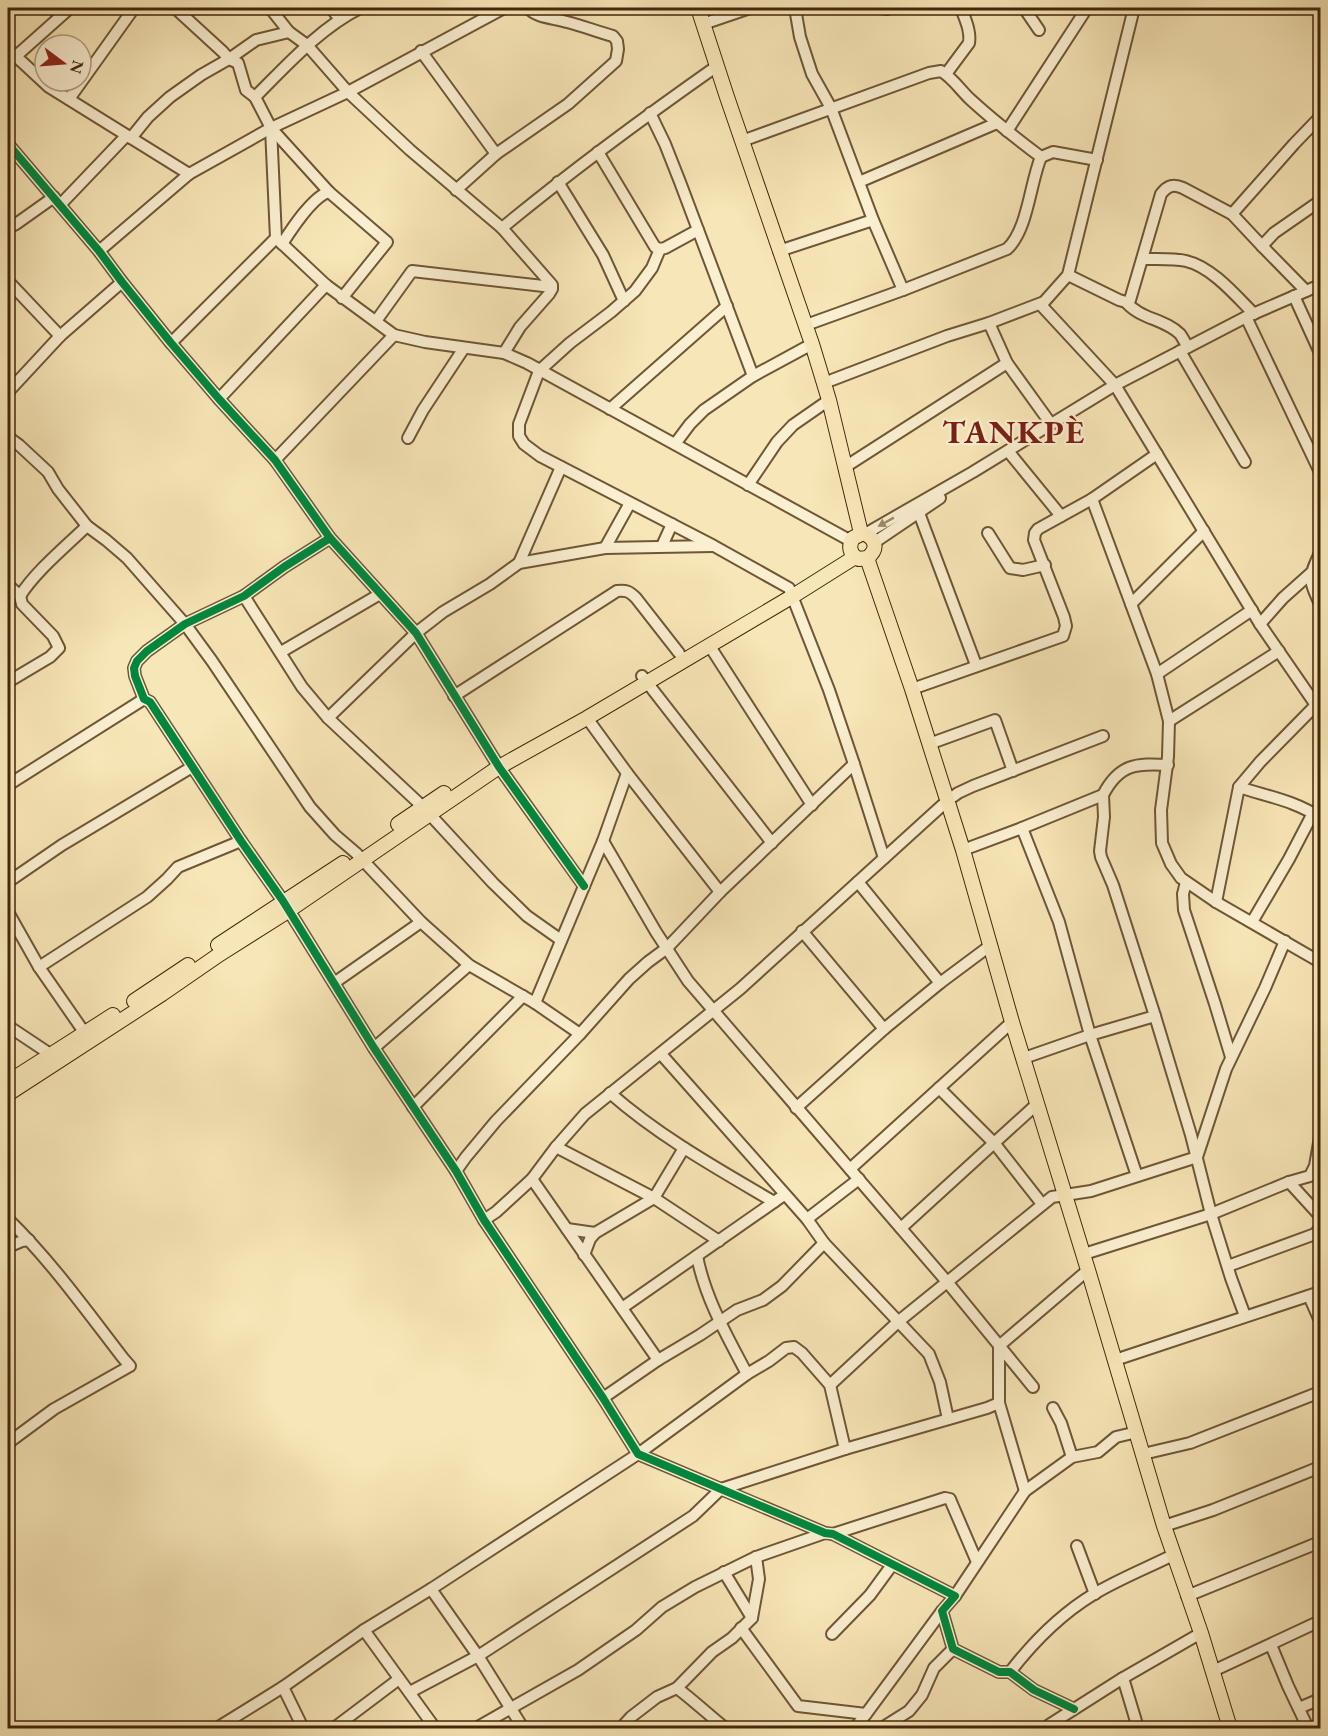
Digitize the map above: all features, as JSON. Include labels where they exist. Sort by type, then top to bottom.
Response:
[{"type":"main road","points":[[698,8],[812,344],[829,400],[861,545],[912,689],[963,850],[1012,1022],[1084,1254],[1164,1526],[1201,1633],[1230,1728]]},
{"type":"main road","points":[[8,1083],[85,1038],[118,1012],[286,906],[496,764],[581,712],[709,645],[861,545]]},
{"type":"main road","points":[[496,764],[587,718],[679,653],[791,592]]},
{"type":"main road","points":[[8,1094],[53,1058]]},
{"type":"street","points":[[69,99],[134,8]]},
{"type":"street","points":[[175,8],[229,59],[238,63],[246,90],[255,97],[271,128],[329,192],[387,242],[342,298]]},
{"type":"street","points":[[270,8],[289,32],[307,45],[348,92],[410,150],[502,228],[552,287]]},
{"type":"street","points":[[331,8],[340,19]]},
{"type":"street","points":[[255,97],[307,45],[340,19],[360,8]]},
{"type":"street","points":[[99,251],[189,174],[271,128],[348,92],[504,8]]},
{"type":"street","points":[[456,190],[496,154],[568,104],[616,62],[618,49],[617,41],[613,36],[549,18],[531,12],[528,8]]},
{"type":"street","points":[[703,24],[750,8]]},
{"type":"street","points":[[795,8],[800,37],[812,74],[831,108],[873,220],[903,290]]},
{"type":"street","points":[[880,8],[890,8]]},
{"type":"street","points":[[946,74],[969,43],[969,31],[961,8]]},
{"type":"street","points":[[1024,8],[1039,30]]},
{"type":"street","points":[[1007,131],[1087,8]]},
{"type":"street","points":[[66,9],[11,53],[49,87],[189,174]]},
{"type":"street","points":[[824,383],[947,336],[1040,304],[1068,275],[1132,9]]},
{"type":"street","points":[[8,228],[57,201],[170,97],[201,75],[256,40],[289,32]]},
{"type":"street","points":[[421,51],[496,154]]},
{"type":"street","points":[[502,228],[558,182],[717,66]]},
{"type":"street","points":[[742,141],[934,71],[940,71],[946,74],[997,123],[1041,157]]},
{"type":"street","points":[[650,113],[669,154],[753,376]]},
{"type":"street","points":[[1232,214],[1320,117]]},
{"type":"street","points":[[859,182],[997,123]]},
{"type":"street","points":[[271,128],[279,241],[342,298],[394,334],[425,342],[504,353],[861,545]]},
{"type":"street","points":[[8,144],[99,251],[171,343],[275,460],[330,538],[416,633],[496,764],[584,886]]},
{"type":"street","points":[[598,152],[655,247],[665,248],[698,230]]},
{"type":"street","points":[[1041,157],[1053,152],[1097,160]]},
{"type":"street","points":[[806,325],[1006,249],[1015,240],[1041,157]]},
{"type":"street","points":[[558,182],[603,255],[624,301]]},
{"type":"street","points":[[1126,302],[1133,295],[1161,194],[1170,186],[1176,185],[1232,214],[1306,291]]},
{"type":"street","points":[[171,343],[279,241],[322,195],[329,192]]},
{"type":"street","points":[[1262,246],[1274,233],[1320,201]]},
{"type":"street","points":[[779,251],[873,220]]},
{"type":"street","points":[[660,249],[643,282],[624,301],[539,371],[519,424],[519,436],[531,450],[714,546],[791,592],[829,690],[884,858]]},
{"type":"street","points":[[1143,258],[1186,261],[1195,264],[1222,282],[1250,315],[1320,472]]},
{"type":"street","points":[[376,321],[412,271],[552,287]]},
{"type":"street","points":[[1068,275],[1126,302],[1139,313],[1179,333],[1184,349],[1245,462]]},
{"type":"street","points":[[8,281],[60,336]]},
{"type":"street","points":[[8,391],[60,336],[122,282]]},
{"type":"street","points":[[219,399],[326,285]]},
{"type":"street","points":[[861,545],[973,472],[1115,385],[1250,315],[1320,285]]},
{"type":"street","points":[[504,353],[520,327],[549,294],[552,287]]},
{"type":"street","points":[[1294,296],[1320,353]]},
{"type":"street","points":[[1040,304],[1115,385],[1260,624],[1318,708],[1260,762],[1239,787],[1216,902]]},
{"type":"street","points":[[610,409],[727,306]]},
{"type":"street","points":[[989,323],[1007,363],[1051,424]]},
{"type":"street","points":[[275,460],[394,334]]},
{"type":"street","points":[[675,444],[704,410],[753,376],[812,344]]},
{"type":"street","points":[[408,438],[423,410],[464,348]]},
{"type":"street","points":[[845,467],[1007,363]]},
{"type":"street","points":[[748,485],[777,442],[793,425],[829,400]]},
{"type":"street","points":[[8,437],[20,445],[48,472],[58,489],[87,526],[127,558],[185,624],[310,807],[334,834],[360,857],[421,922],[469,965],[535,1003],[580,1034]]},
{"type":"street","points":[[1008,451],[1061,516]]},
{"type":"street","points":[[912,689],[1062,636],[1066,626],[1059,602],[1034,540],[1035,533],[1038,529],[1092,499],[1157,454]]},
{"type":"street","points":[[519,563],[561,467]]},
{"type":"street","points":[[861,545],[919,513],[973,472]]},
{"type":"street","points":[[1092,499],[1157,674],[1169,721],[1168,765],[1161,810],[1162,843],[1172,864],[1181,878],[1216,902],[1320,962]]},
{"type":"street","points":[[605,548],[630,503]]},
{"type":"street","points":[[919,513],[976,665]]},
{"type":"street","points":[[662,546],[672,524]]},
{"type":"street","points":[[20,596],[45,567],[87,526]]},
{"type":"street","points":[[1131,604],[1204,531]]},
{"type":"street","points":[[988,533],[1010,568],[1023,570],[1045,566]]},
{"type":"street","points":[[330,538],[244,596],[185,624],[159,641],[137,661],[134,668],[144,699],[150,702],[286,906],[374,1048],[456,1171],[484,1220],[638,1454],[829,1534],[955,1596]]},
{"type":"street","points":[[328,718],[416,633],[443,612],[490,584],[519,563],[605,548],[714,546]]},
{"type":"street","points":[[1320,553],[1310,581],[1320,604]]},
{"type":"street","points":[[1260,624],[1283,598],[1311,573]]},
{"type":"street","points":[[8,585],[20,596],[22,604],[60,648],[50,657],[8,682]]},
{"type":"street","points":[[454,696],[617,591],[630,591],[679,653]]},
{"type":"street","points":[[281,652],[380,594]]},
{"type":"street","points":[[244,596],[302,687],[328,718],[426,811],[527,916],[561,940]]},
{"type":"street","points":[[1157,674],[1252,610]]},
{"type":"street","points":[[709,645],[812,805]]},
{"type":"street","points":[[1169,721],[1279,651]]},
{"type":"street","points":[[644,679],[772,843]]},
{"type":"street","points":[[8,785],[144,699]]},
{"type":"street","points":[[587,718],[720,892]]},
{"type":"street","points":[[929,744],[995,720],[1013,771]]},
{"type":"street","points":[[484,1220],[532,1179],[585,1114],[740,988],[947,801],[973,786],[1103,736]]},
{"type":"street","points":[[456,1171],[496,1121],[580,1034],[629,979],[667,948],[720,892],[854,764]]},
{"type":"street","points":[[1168,765],[1143,764],[1125,769],[1110,782],[1103,795],[1104,817],[1100,850],[1155,1016],[1197,1157],[1211,1214],[1245,1316]]},
{"type":"street","points":[[8,882],[62,845],[192,767]]},
{"type":"street","points":[[535,1003],[603,841],[627,773]]},
{"type":"street","points":[[1239,787],[1317,815],[1252,922]]},
{"type":"street","points":[[963,850],[1103,795]]},
{"type":"street","points":[[1022,828],[1059,922],[1090,1035],[1137,1176]]},
{"type":"street","points":[[39,967],[147,897],[178,867],[241,841]]},
{"type":"street","points":[[603,841],[656,932],[688,981],[948,1282],[1033,1387]]},
{"type":"street","points":[[858,882],[940,983]]},
{"type":"street","points":[[1186,882],[1183,894],[1184,910],[1231,1057]]},
{"type":"street","points":[[8,912],[39,967],[85,1038]]},
{"type":"street","points":[[334,983],[421,922]]},
{"type":"street","points":[[802,931],[884,1029]]},
{"type":"street","points":[[1197,1157],[1231,1057],[1285,941]]},
{"type":"street","points":[[796,1108],[884,1029],[991,945]]},
{"type":"street","points":[[374,1048],[469,965]]},
{"type":"street","points":[[413,1107],[523,996]]},
{"type":"street","points":[[1024,1058],[1155,1016]]},
{"type":"street","points":[[850,1168],[1012,1022]]},
{"type":"street","points":[[8,1026],[53,1058]]},
{"type":"street","points":[[661,1054],[807,1220],[824,1243],[929,1354],[940,1382],[948,1419]]},
{"type":"street","points":[[939,1088],[995,1144],[1042,1204]]},
{"type":"street","points":[[610,1093],[632,1113],[684,1148],[774,1202]]},
{"type":"street","points":[[901,1228],[1037,1104]]},
{"type":"street","points":[[1084,1254],[1211,1214],[1289,1182],[1310,1176],[1320,1137]]},
{"type":"street","points":[[556,1147],[654,1198],[719,1241]]},
{"type":"street","points":[[584,1255],[595,1233],[654,1198],[684,1148]]},
{"type":"street","points":[[830,1385],[899,1321],[1052,1197],[1091,1191],[1197,1157]]},
{"type":"street","points":[[532,1179],[658,1360]]},
{"type":"street","points":[[807,1220],[859,1179]]},
{"type":"street","points":[[1289,1182],[1320,1216]]},
{"type":"street","points":[[622,1308],[784,1195]]},
{"type":"street","points":[[8,1219],[68,1285],[130,1366],[54,1410],[8,1443]]},
{"type":"street","points":[[1228,1266],[1315,1234],[1320,1228]]},
{"type":"street","points":[[567,1229],[595,1233]]},
{"type":"street","points":[[8,1247],[29,1240]]},
{"type":"street","points":[[603,1398],[737,1310],[764,1300],[782,1286],[824,1243]]},
{"type":"street","points":[[697,1256],[703,1282],[720,1322],[747,1374]]},
{"type":"street","points":[[1025,1491],[999,1403],[999,1346],[1088,1270]]},
{"type":"street","points":[[1115,1360],[1320,1292]]},
{"type":"street","points":[[1309,1296],[1320,1321]]},
{"type":"street","points":[[218,1728],[283,1687],[364,1630],[638,1454],[786,1348],[794,1347],[802,1353],[830,1385],[845,1449]]},
{"type":"street","points":[[1143,1454],[1190,1443],[1320,1392]]},
{"type":"street","points":[[410,1692],[478,1656],[693,1516],[721,1489],[999,1403]]},
{"type":"street","points":[[1053,1408],[1061,1423],[1072,1457]]},
{"type":"street","points":[[856,1728],[955,1596],[1025,1491],[1072,1457],[1098,1452],[1116,1437],[1137,1432]]},
{"type":"street","points":[[1164,1526],[1213,1510],[1320,1467]]},
{"type":"street","points":[[476,1728],[578,1670],[636,1630],[662,1607],[695,1587],[756,1557],[945,1498],[950,1499],[977,1563]]},
{"type":"street","points":[[1187,1596],[1320,1542]]},
{"type":"street","points":[[1077,1546],[1095,1594]]},
{"type":"street","points":[[1010,1672],[1046,1630],[1095,1594],[1173,1555]]},
{"type":"street","points":[[621,1728],[657,1696],[677,1688],[712,1652],[732,1638],[752,1618],[759,1579],[756,1557]]},
{"type":"street","points":[[832,1634],[870,1595],[892,1565]]},
{"type":"street","points":[[724,1572],[752,1618]]},
{"type":"street","points":[[431,1589],[478,1656],[523,1728]]},
{"type":"street","points":[[942,1611],[953,1649],[999,1672],[1010,1672],[1035,1690],[1074,1709]]},
{"type":"street","points":[[1213,1671],[1320,1621]]},
{"type":"street","points":[[741,1628],[798,1706],[866,1714]]},
{"type":"street","points":[[364,1630],[435,1728]]},
{"type":"street","points":[[1046,1728],[1123,1678],[1201,1633]]},
{"type":"street","points":[[1272,1645],[1308,1728]]},
{"type":"street","points":[[882,1728],[909,1711],[922,1695],[934,1668],[953,1649]]},
{"type":"street","points":[[1123,1678],[1138,1728]]},
{"type":"street","points":[[334,1728],[399,1679]]},
{"type":"street","points":[[283,1687],[303,1728]]},
{"type":"street","points":[[677,1688],[725,1728]]},
{"type":"street","points":[[1299,1708],[1320,1699]]},
{"type":"cycle path","points":[[8,144],[99,251],[171,343],[275,460],[330,538],[416,633],[499,767],[584,886]]},
{"type":"cycle path","points":[[330,538],[244,596],[185,624],[147,651],[137,661],[134,668],[144,699],[150,702],[283,901],[374,1048],[456,1171],[484,1220],[638,1454],[825,1533],[833,1534],[955,1596],[942,1611],[953,1649],[999,1672],[1010,1672],[1034,1690],[1074,1709]]},
{"type":"district","name":"TANKPÈ","points":[[1014,431]]}]
